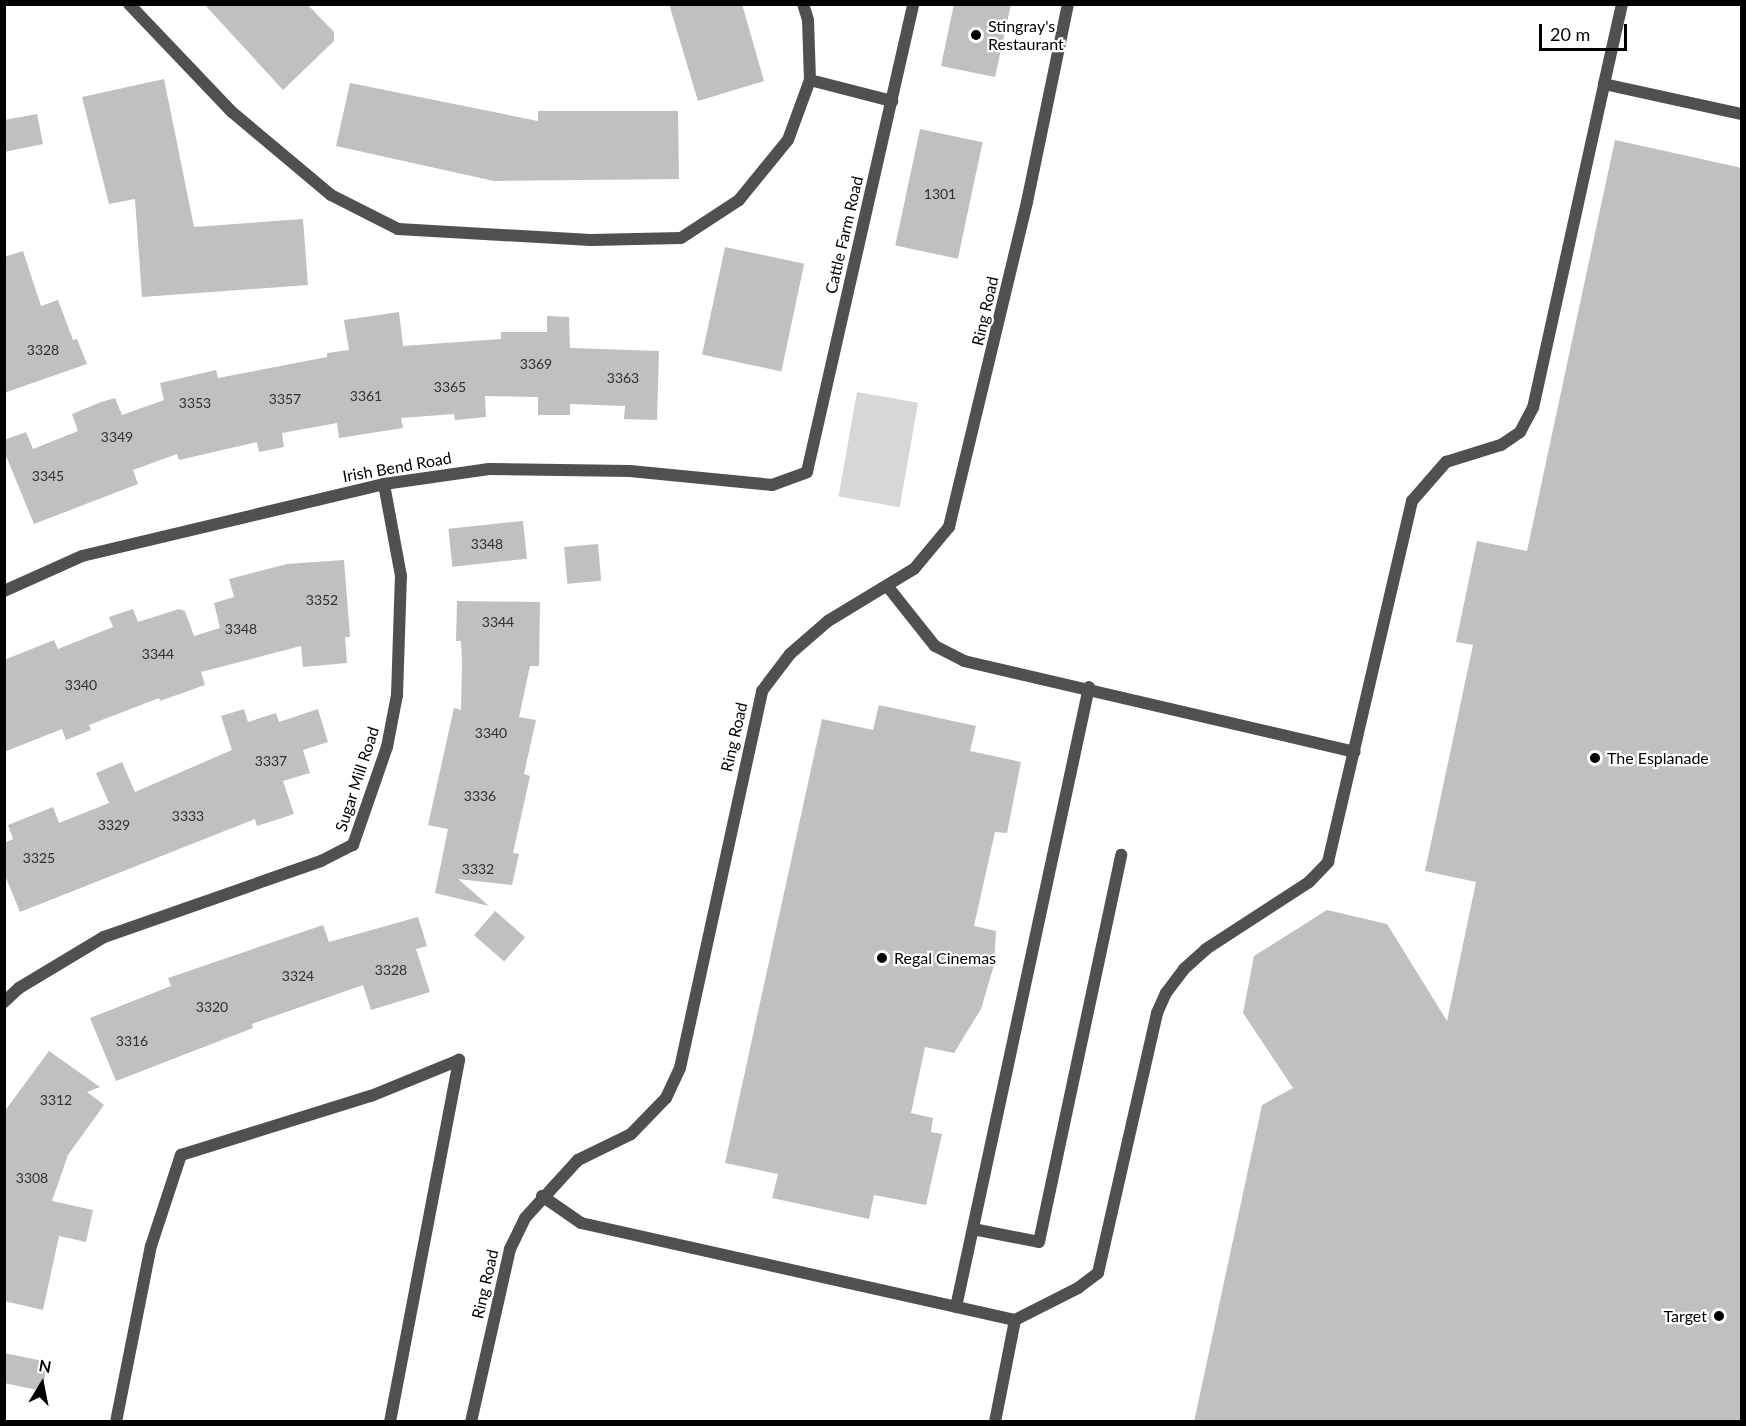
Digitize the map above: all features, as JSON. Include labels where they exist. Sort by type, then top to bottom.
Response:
[{"type":"street","points":[[129,4],[232,111],[322,188],[398,229],[591,240],[681,238],[746,192],[788,140],[810,80],[808,20],[803,4]]},
{"type":"street","name":"Cattle Farm Road","points":[[807,472],[913,4]]},
{"type":"street","name":"Ring Road","points":[[471,1422],[510,1249],[525,1218],[542,1196],[578,1160],[631,1134],[666,1098],[691,1028],[762,691],[790,654],[828,621],[888,587],[929,554],[954,514],[1027,202],[1068,4]]},
{"type":"street","points":[[542,1196],[581,1223],[1015,1320],[1078,1288],[1098,1273],[1153,1030],[1167,993],[1184,969],[1206,949],[1309,882],[1328,862],[1412,501],[1446,462],[1502,445],[1520,432],[1533,408],[1622,4]]},
{"type":"street","points":[[810,80],[892,101]]},
{"type":"street","points":[[1604,84],[1742,114]]},
{"type":"street","name":"Irish Bend Road","points":[[6,587],[82,556],[384,484],[489,469],[630,471],[772,485],[807,472]]},
{"type":"street","name":"Sugar Mill Road","points":[[4,1002],[19,988],[104,937],[321,861],[353,845],[387,747],[396,695],[401,576],[384,484]]},
{"type":"street","points":[[888,587],[934,646],[954,656],[1089,687],[1110,698],[1355,752]]},
{"type":"street","points":[[956,1307],[1089,687]]},
{"type":"street","points":[[973,1229],[1039,1242],[1121,855]]},
{"type":"street","points":[[116,1422],[151,1246],[181,1155],[371,1095],[459,1060],[390,1422]]},
{"type":"street","points":[[995,1422],[1015,1320]]},
{"type":"shaded area","points":[[857,392],[918,403],[900,507],[839,496]]},
{"type":"building","points":[[204,4],[307,4],[334,32],[334,41],[283,90]]},
{"type":"building","points":[[669,4],[742,4],[764,81],[698,101]]},
{"type":"building","name":"Stingray's Restaurant","points":[[954,4],[1011,4],[995,77],[941,66]]},
{"type":"building","points":[[164,79],[194,227],[303,219],[308,285],[142,297],[135,199],[109,204],[82,97]]},
{"type":"building","points":[[350,83],[538,121],[538,111],[678,111],[679,179],[494,181],[336,146]]},
{"type":"building","points":[[37,114],[43,144],[4,152],[4,120]]},
{"type":"building","points":[[920,129],[983,142],[958,259],[895,245]]},
{"type":"building","name":"The Esplanade","points":[[1615,140],[1742,168],[1742,1422],[1194,1422],[1262,1105],[1293,1088],[1243,1013],[1254,956],[1327,910],[1387,924],[1447,1021],[1476,882],[1425,871],[1473,645],[1456,642],[1477,541],[1527,551]]},
{"type":"building","points":[[725,247],[804,264],[781,371],[702,355]]},
{"type":"building","points":[[23,251],[41,306],[58,300],[73,340],[77,339],[87,364],[4,393],[4,257]]},
{"type":"building","points":[[399,312],[403,346],[501,339],[501,332],[547,332],[547,316],[569,317],[570,348],[659,351],[657,420],[624,419],[625,406],[570,404],[570,415],[538,415],[538,397],[485,396],[486,417],[455,420],[454,414],[401,418],[403,428],[339,438],[337,423],[282,433],[284,447],[259,452],[257,442],[179,460],[177,454],[133,470],[138,484],[34,524],[4,451],[4,440],[26,432],[33,449],[78,431],[72,414],[101,402],[115,398],[122,415],[164,400],[160,383],[216,370],[218,378],[327,357],[327,353],[349,350],[344,320]]},
{"type":"building","points":[[523,521],[527,559],[452,567],[448,529]]},
{"type":"building","points":[[598,544],[601,581],[567,584],[564,547]]},
{"type":"building","points":[[344,560],[350,637],[345,637],[347,663],[303,667],[301,646],[201,672],[205,685],[160,701],[159,698],[89,725],[91,730],[66,740],[62,729],[4,752],[4,660],[54,640],[58,649],[113,627],[109,617],[133,609],[138,622],[179,609],[185,611],[194,636],[220,628],[214,603],[234,597],[229,579],[287,564]]},
{"type":"building","points":[[457,601],[540,602],[539,666],[530,666],[519,717],[536,720],[524,774],[530,776],[513,853],[519,854],[512,885],[458,879],[489,906],[435,893],[448,829],[428,825],[454,708],[461,710],[462,663],[461,641],[456,641]]},
{"type":"building","name":"Regal Cinemas","points":[[879,705],[976,726],[970,751],[1021,762],[1007,833],[995,832],[974,926],[996,931],[994,965],[981,1009],[954,1053],[925,1047],[911,1113],[933,1118],[931,1132],[942,1134],[926,1205],[874,1195],[869,1219],[772,1198],[778,1174],[725,1163],[822,719],[873,730]]},
{"type":"building","points":[[244,709],[248,722],[276,713],[279,722],[318,709],[328,742],[303,750],[310,773],[283,781],[294,814],[257,826],[255,819],[20,912],[4,873],[4,843],[13,839],[8,825],[53,807],[59,823],[109,803],[96,773],[122,762],[135,792],[232,750],[221,716]]},
{"type":"building","points":[[495,911],[525,937],[504,961],[474,935]]},
{"type":"building","points":[[418,917],[427,946],[416,949],[430,992],[371,1010],[363,985],[252,1024],[253,1028],[116,1081],[90,1018],[171,986],[168,978],[323,925],[329,942]]},
{"type":"building","points":[[49,1051],[100,1087],[87,1092],[104,1105],[68,1155],[52,1201],[93,1210],[86,1242],[59,1236],[43,1310],[4,1301],[4,1112]]},
{"type":"building","points":[[4,1353],[48,1362],[42,1391],[4,1383]]},
{"type":"place","name":"Stingray's Restaurant","points":[[976,35]]},
{"type":"place","name":"The Esplanade","points":[[1595,758]]},
{"type":"place","name":"Regal Cinemas","points":[[882,958]]},
{"type":"place","name":"Target","points":[[1719,1316]]}]
